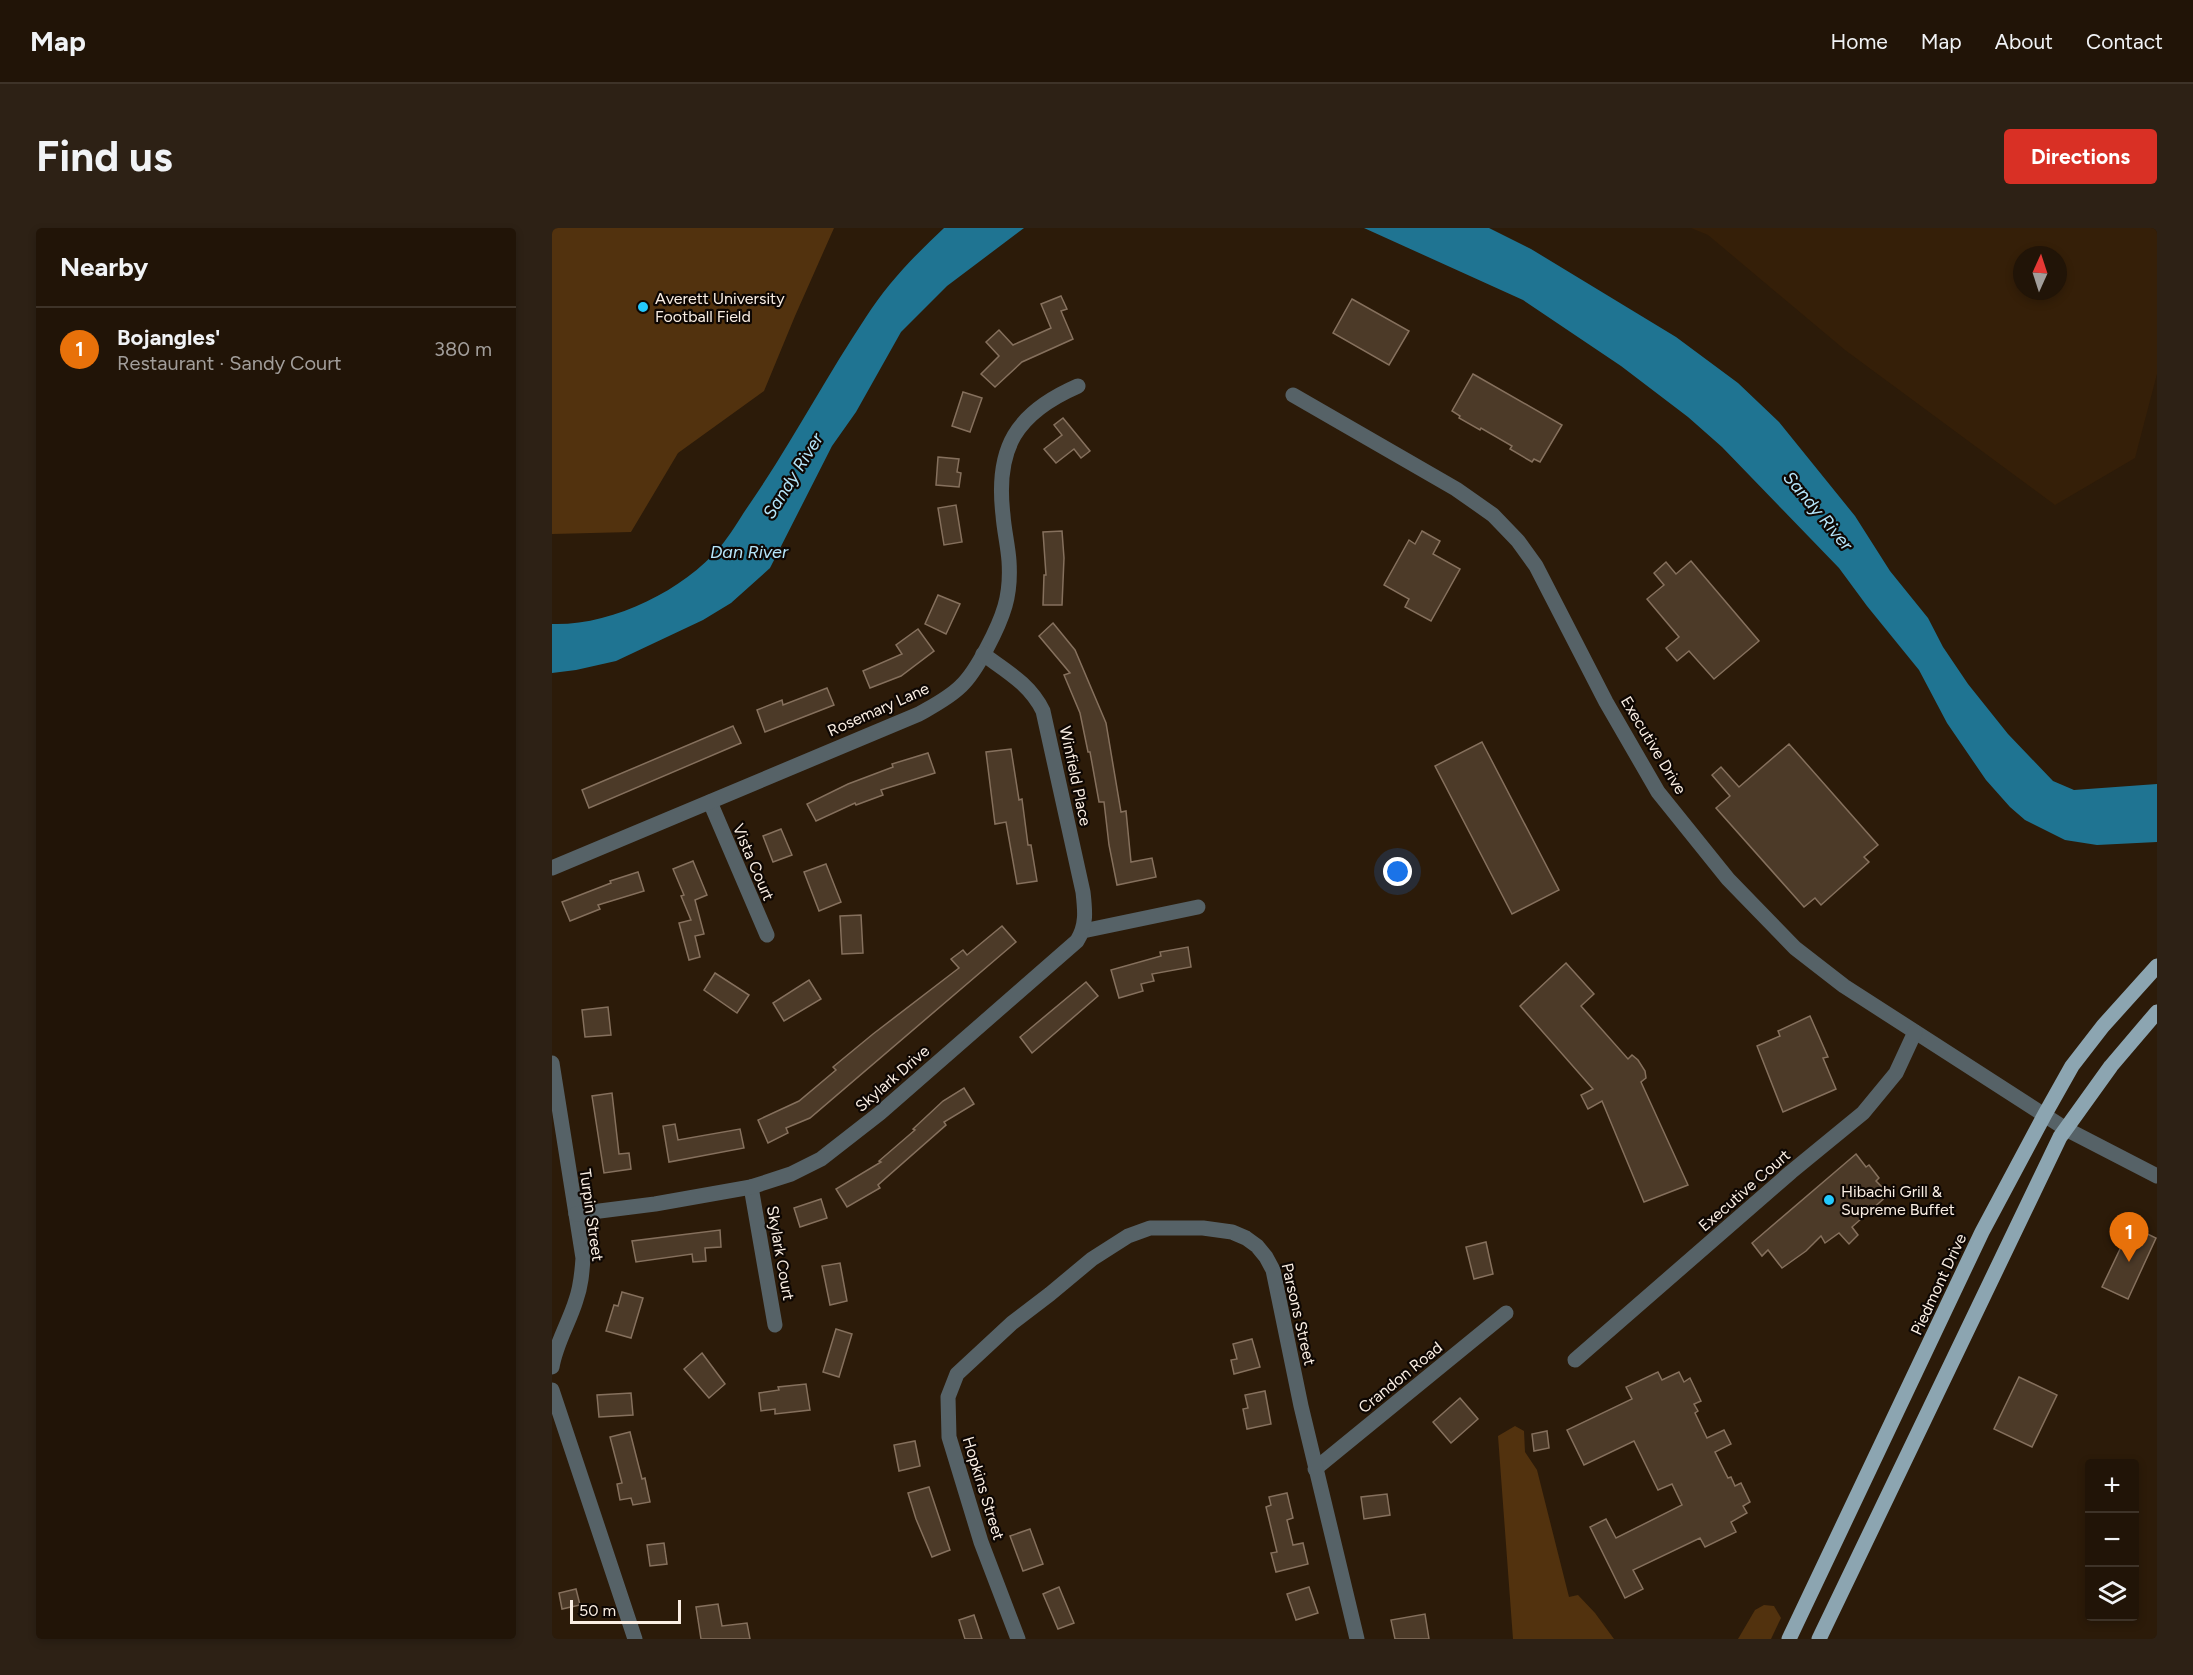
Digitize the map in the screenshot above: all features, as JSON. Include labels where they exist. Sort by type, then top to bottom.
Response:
[{"type":"main road","name":"Piedmont Drive","points":[[1789,1639],[1982,1232],[2045,1114],[2078,1058],[2103,1026],[2157,966]]},
{"type":"main road","points":[[1819,1639],[2066,1129],[2111,1066],[2157,1012]]},
{"type":"street","name":"Rosemary Lane","points":[[552,868],[919,714],[962,686],[983,654],[1005,605],[1009,583],[1009,560],[1002,513],[1002,491],[1004,457],[1009,442],[1024,421],[1044,404],[1078,386]]},
{"type":"street","name":"Executive Drive","points":[[1293,395],[1456,489],[1492,515],[1515,538],[1536,566],[1606,702],[1653,784],[1728,879],[1813,963],[1844,986],[2066,1129],[2157,1176]]},
{"type":"street","name":"Winfield Place","points":[[983,654],[1027,686],[1037,697],[1043,711],[1080,875],[1085,918],[1083,931]]},
{"type":"street","name":"Vista Court","points":[[710,802],[767,935]]},
{"type":"street","points":[[1083,931],[1198,908]]},
{"type":"street","name":"Skylark Drive","points":[[576,1214],[655,1204],[751,1187],[791,1174],[821,1159],[841,1145],[1050,965],[1077,941],[1083,931]]},
{"type":"street","name":"Executive Court","points":[[1575,1360],[1791,1172],[1863,1113],[1896,1073],[1915,1032]]},
{"type":"street","name":"Turpin Street","points":[[552,1063],[583,1258],[576,1302],[554,1353],[552,1367]]},
{"type":"street","name":"Skylark Court","points":[[751,1187],[775,1324]]},
{"type":"street","name":"Parsons Street","points":[[980,1353],[1012,1323],[1092,1258],[1128,1236],[1150,1228],[1203,1228],[1232,1232],[1257,1246],[1273,1270],[1315,1469],[1357,1639]]},
{"type":"street","name":"Crandon Road","points":[[1315,1469],[1506,1313]]},
{"type":"street","name":"Hopkins Street","points":[[980,1353],[957,1374],[951,1386],[947,1417],[949,1437],[981,1542],[1018,1639]]},
{"type":"street","points":[[552,1390],[635,1639]]},
{"type":"shaded area","points":[[552,228],[834,228],[764,391],[678,453],[631,532],[552,534]]},
{"type":"shaded area","points":[[1691,228],[2157,228],[2157,374],[2135,458],[2055,505],[1845,350],[1708,235]]},
{"type":"shaded area","points":[[1515,1426],[1524,1431],[1525,1452],[1537,1470],[1569,1597],[1578,1595],[1614,1639],[1513,1639],[1498,1436]]},
{"type":"shaded area","points":[[1764,1605],[1774,1606],[1781,1618],[1771,1639],[1738,1639],[1755,1610]]},
{"type":"water","name":"Dan River","points":[[944,228],[1024,228],[947,286],[901,332],[856,412],[832,446],[770,568],[731,603],[703,620],[616,661],[552,673],[552,624],[598,619],[644,603],[686,578],[720,547],[766,479],[874,305],[902,270]]},
{"type":"water","name":"Sandy River","points":[[1364,228],[1489,228],[1531,249],[1676,337],[1738,383],[1779,422],[1855,516],[1890,571],[1928,618],[1943,647],[1968,684],[2008,734],[2053,781],[2074,790],[2157,784],[2157,842],[2097,845],[2065,840],[2025,820],[1986,780],[1947,723],[1919,670],[1839,568],[1722,447],[1688,417],[1621,366],[1523,300]]},
{"type":"building","points":[[1061,296],[1067,309],[1061,311],[1073,339],[1022,362],[995,387],[981,374],[999,356],[986,342],[999,330],[1013,345],[1051,328],[1041,304]]},
{"type":"building","points":[[1352,299],[1409,331],[1389,365],[1333,333]]},
{"type":"building","points":[[1473,374],[1562,425],[1540,462],[1534,459],[1532,462],[1510,449],[1512,446],[1459,418],[1460,416],[1452,411]]},
{"type":"building","points":[[963,392],[982,398],[970,432],[952,426]]},
{"type":"building","points":[[1063,418],[1090,451],[1081,458],[1074,449],[1056,463],[1044,449],[1062,435],[1054,425]]},
{"type":"building","points":[[938,457],[959,459],[957,472],[961,473],[959,487],[936,485]]},
{"type":"building","points":[[956,505],[962,542],[944,545],[938,508]]},
{"type":"building","points":[[1062,531],[1064,558],[1062,605],[1043,605],[1044,575],[1046,575],[1043,532]]},
{"type":"building","points":[[1422,531],[1440,541],[1433,554],[1460,569],[1431,621],[1405,607],[1409,599],[1384,585],[1409,540],[1415,544]]},
{"type":"building","points":[[1691,561],[1759,641],[1714,679],[1689,651],[1677,661],[1666,648],[1679,637],[1647,599],[1664,585],[1654,573],[1666,562],[1676,574]]},
{"type":"building","points":[[938,595],[960,604],[946,634],[925,624]]},
{"type":"building","points":[[1053,623],[1075,650],[1106,723],[1121,812],[1126,811],[1131,862],[1152,858],[1156,877],[1117,885],[1104,802],[1099,802],[1080,713],[1064,675],[1070,673],[1039,636]]},
{"type":"building","points":[[918,629],[934,651],[901,676],[870,688],[863,671],[902,654],[896,645]]},
{"type":"building","points":[[827,688],[834,705],[765,732],[757,710],[782,700],[783,705]]},
{"type":"building","points":[[733,726],[741,743],[589,808],[582,790]]},
{"type":"building","points":[[1482,742],[1559,890],[1512,914],[1435,766]]},
{"type":"building","points":[[1789,744],[1878,845],[1864,857],[1869,862],[1821,905],[1815,898],[1804,907],[1716,808],[1730,796],[1712,775],[1721,767],[1739,787]]},
{"type":"building","points":[[1011,749],[1019,800],[1022,799],[1028,845],[1031,845],[1037,881],[1017,884],[1006,822],[995,824],[986,752]]},
{"type":"building","points":[[928,753],[935,773],[881,790],[883,795],[856,805],[855,803],[816,821],[807,804],[848,784],[893,767],[892,764]]},
{"type":"building","points":[[781,829],[792,855],[773,862],[763,836]]},
{"type":"building","points":[[693,861],[707,895],[695,900],[704,934],[695,936],[700,957],[689,960],[679,923],[691,920],[673,869]]},
{"type":"building","points":[[826,864],[841,902],[819,911],[804,872]]},
{"type":"building","points":[[638,872],[644,891],[598,905],[600,909],[570,921],[562,902],[611,883],[610,881]]},
{"type":"building","points":[[861,915],[863,953],[842,954],[840,916]]},
{"type":"building","points":[[1002,926],[1016,942],[810,1118],[786,1128],[788,1133],[768,1143],[758,1120],[799,1101],[836,1070],[833,1067],[959,968],[951,959],[963,950],[967,955]]},
{"type":"building","points":[[1188,947],[1191,967],[1152,974],[1154,981],[1141,984],[1143,991],[1119,998],[1111,970],[1161,956],[1160,952]]},
{"type":"building","points":[[1566,963],[1594,994],[1581,1006],[1628,1059],[1632,1055],[1645,1071],[1646,1078],[1641,1082],[1688,1185],[1644,1202],[1602,1101],[1588,1109],[1581,1095],[1593,1089],[1520,1006]]},
{"type":"building","points":[[715,973],[749,995],[737,1013],[704,990]]},
{"type":"building","points":[[809,980],[821,999],[784,1021],[773,1003]]},
{"type":"building","points":[[1086,982],[1098,996],[1032,1053],[1020,1037]]},
{"type":"building","points":[[608,1007],[611,1035],[585,1037],[582,1010]]},
{"type":"building","points":[[1810,1016],[1828,1057],[1823,1058],[1836,1089],[1783,1112],[1757,1046],[1780,1036],[1778,1031]]},
{"type":"building","points":[[964,1088],[974,1104],[944,1122],[946,1125],[878,1185],[880,1188],[847,1207],[836,1189],[881,1162],[879,1161],[915,1130],[913,1129],[943,1101]]},
{"type":"building","points":[[612,1093],[619,1154],[629,1153],[631,1169],[604,1173],[592,1096]]},
{"type":"building","points":[[675,1124],[678,1140],[740,1129],[744,1148],[669,1162],[663,1126]]},
{"type":"building","points":[[1856,1154],[1866,1167],[1869,1165],[1879,1178],[1876,1181],[1889,1194],[1852,1227],[1858,1235],[1849,1244],[1839,1233],[1825,1243],[1821,1236],[1806,1251],[1782,1268],[1768,1250],[1762,1256],[1752,1243]]},
{"type":"building","points":[[821,1199],[827,1218],[800,1227],[794,1208]]},
{"type":"building","points":[[2131,1226],[2156,1238],[2128,1299],[2102,1287]]},
{"type":"building","points":[[720,1230],[721,1247],[705,1248],[706,1261],[693,1262],[692,1254],[636,1262],[632,1241]]},
{"type":"building","points":[[1486,1242],[1493,1274],[1474,1279],[1466,1247]]},
{"type":"building","points":[[840,1263],[847,1301],[830,1305],[822,1266]]},
{"type":"building","points":[[622,1292],[643,1298],[631,1338],[606,1331],[614,1305],[618,1306]]},
{"type":"building","points":[[836,1329],[852,1334],[839,1377],[823,1372]]},
{"type":"building","points":[[1252,1339],[1260,1367],[1234,1374],[1231,1360],[1237,1359],[1233,1344]]},
{"type":"building","points":[[702,1353],[725,1384],[709,1398],[684,1369]]},
{"type":"building","points":[[1658,1372],[1662,1380],[1679,1372],[1684,1382],[1690,1378],[1701,1401],[1694,1404],[1698,1411],[1695,1413],[1707,1438],[1724,1430],[1731,1444],[1715,1452],[1728,1478],[1731,1477],[1735,1486],[1741,1483],[1750,1502],[1743,1506],[1747,1513],[1731,1522],[1736,1532],[1705,1547],[1700,1538],[1633,1570],[1643,1589],[1625,1598],[1590,1527],[1606,1519],[1616,1538],[1682,1505],[1672,1484],[1658,1490],[1634,1441],[1584,1465],[1567,1430],[1632,1399],[1626,1387]]},
{"type":"building","points":[[2019,1377],[2057,1395],[2032,1447],[1994,1429]]},
{"type":"building","points":[[806,1384],[810,1410],[775,1414],[775,1409],[761,1411],[759,1393],[779,1390],[778,1387]]},
{"type":"building","points":[[1265,1391],[1271,1424],[1247,1429],[1243,1409],[1248,1408],[1245,1395]]},
{"type":"building","points":[[631,1393],[633,1415],[599,1417],[597,1395]]},
{"type":"building","points":[[1460,1398],[1478,1419],[1451,1443],[1433,1422]]},
{"type":"building","points":[[1547,1431],[1549,1448],[1534,1451],[1532,1434]]},
{"type":"building","points":[[630,1432],[650,1502],[633,1505],[631,1498],[620,1500],[617,1484],[622,1483],[610,1437]]},
{"type":"building","points":[[915,1441],[920,1466],[899,1471],[894,1445]]},
{"type":"building","points":[[929,1487],[950,1550],[932,1557],[908,1493]]},
{"type":"building","points":[[1287,1493],[1293,1518],[1287,1520],[1293,1545],[1303,1543],[1308,1564],[1276,1572],[1271,1553],[1277,1552],[1266,1507],[1271,1505],[1269,1497]]},
{"type":"building","points":[[1387,1494],[1390,1515],[1364,1519],[1361,1497]]},
{"type":"building","points":[[1030,1529],[1043,1564],[1023,1571],[1010,1536]]},
{"type":"building","points":[[664,1543],[667,1564],[650,1566],[647,1545]]},
{"type":"building","points":[[1059,1587],[1074,1623],[1058,1629],[1043,1594]]},
{"type":"building","points":[[1309,1587],[1318,1613],[1296,1620],[1287,1594]]},
{"type":"building","points":[[576,1589],[580,1605],[562,1609],[559,1593]]},
{"type":"building","points":[[718,1604],[722,1626],[747,1623],[750,1639],[701,1639],[696,1607]]},
{"type":"building","points":[[1425,1614],[1429,1639],[1395,1639],[1391,1620]]},
{"type":"building","points":[[974,1615],[982,1639],[965,1639],[959,1620]]},
{"type":"place","name":"Averett University Football Field","points":[[643,307]]},
{"type":"place","name":"Hibachi Grill & Supreme Buffet","points":[[1829,1200]]},
{"type":"place","name":"Bojangles'","points":[[2129,1262]]}]
